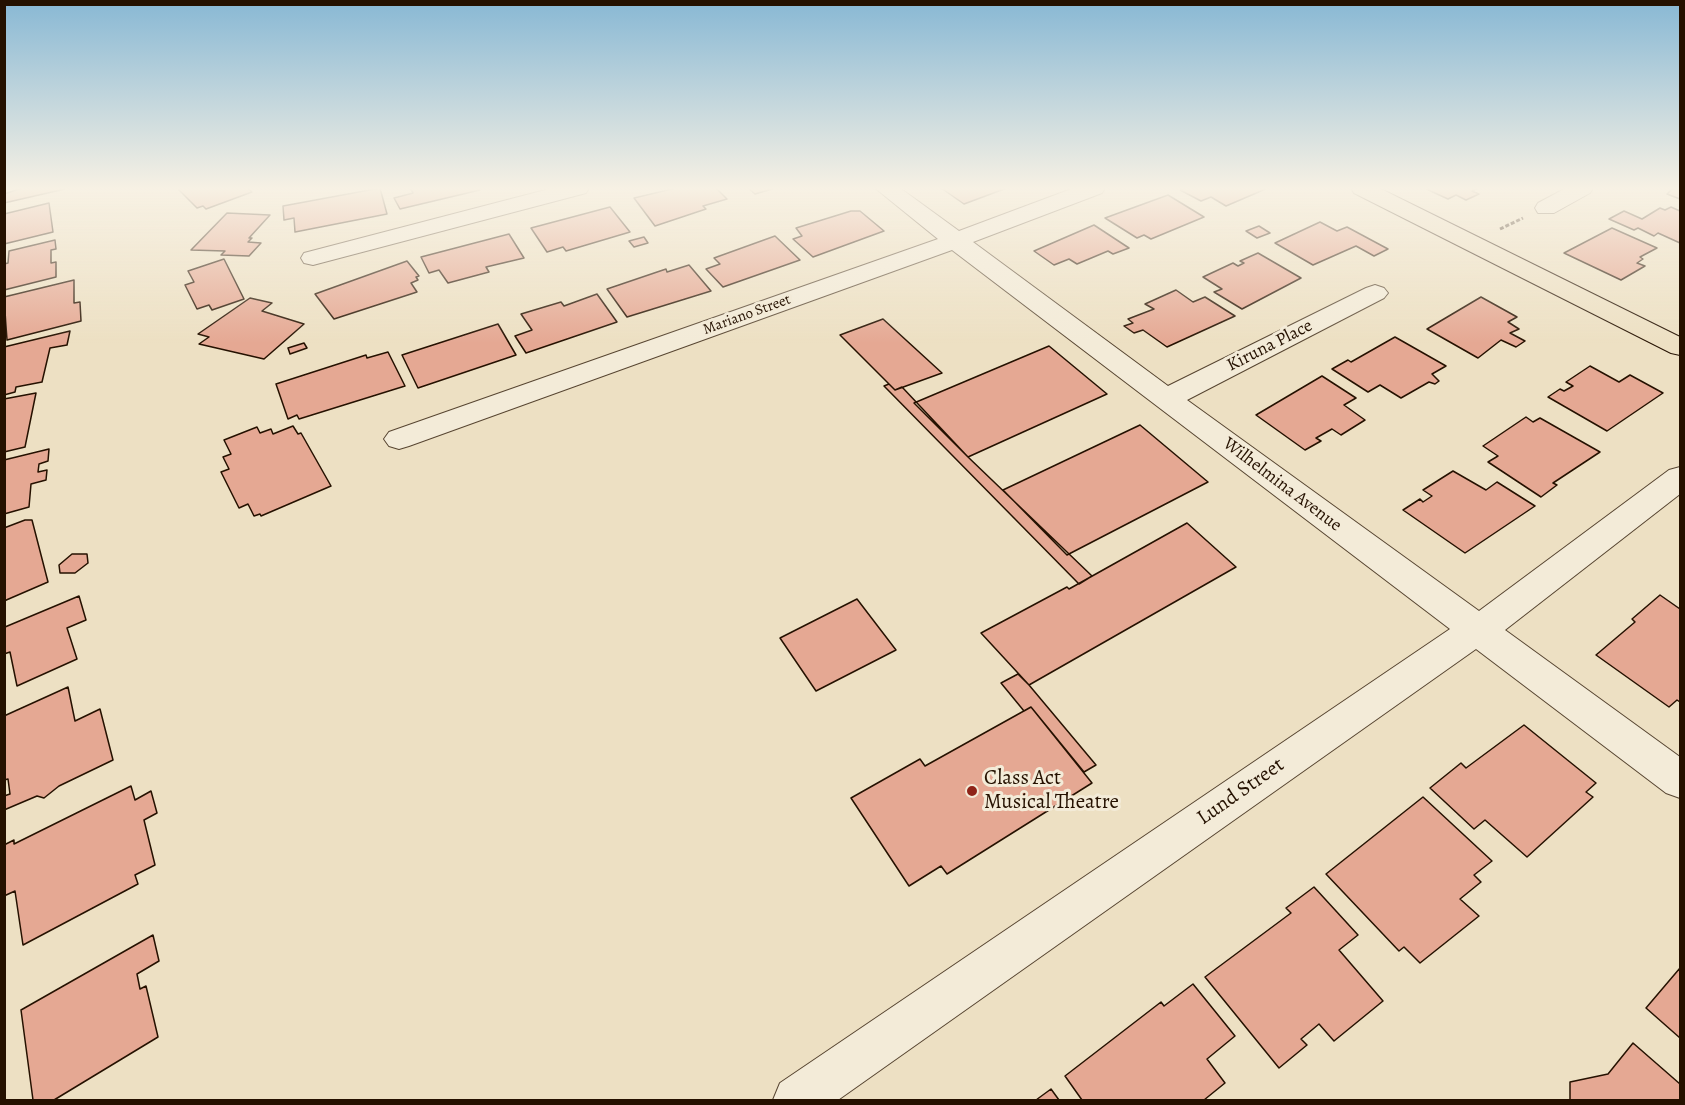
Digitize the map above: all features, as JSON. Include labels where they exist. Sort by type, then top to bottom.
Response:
[{"type":"main road","points":[[1465,240],[1680,347]]},
{"type":"street","points":[[313,258],[383,240]]},
{"type":"street","name":"Wilhelmina Avenue","points":[[957,240],[1166,399],[1680,780]]},
{"type":"street","name":"Mariano Street","points":[[399,439],[957,240]]},
{"type":"street","name":"Kiruna Place","points":[[1166,399],[1375,293]]},
{"type":"street","name":"Lund Street","points":[[797,1101],[1476,629],[1508,611],[1680,477]]},
{"type":"building","points":[[4,240],[22,240],[4,244]]},
{"type":"building","points":[[55,240],[56,249],[51,250],[51,263],[56,262],[56,277],[4,290],[4,264],[8,263],[9,251]]},
{"type":"building","points":[[201,240],[250,240],[248,242],[261,243],[249,256],[221,255],[225,251],[191,250]]},
{"type":"building","points":[[488,240],[512,240],[524,258],[486,267],[489,272],[448,283],[439,270],[429,273],[421,257]]},
{"type":"building","points":[[539,240],[605,240],[566,251],[563,247],[547,252]]},
{"type":"building","points":[[646,240],[648,243],[634,247],[629,241]]},
{"type":"building","points":[[765,240],[779,240],[800,260],[723,287],[706,269],[720,264],[714,258]]},
{"type":"building","points":[[794,240],[861,240],[813,257]]},
{"type":"building","points":[[1060,240],[1116,240],[1129,248],[1113,254],[1108,251],[1077,264],[1069,259],[1054,265],[1034,251]]},
{"type":"building","points":[[1282,240],[1370,240],[1388,249],[1374,256],[1356,246],[1313,265],[1275,243]]},
{"type":"building","points":[[1590,240],[1638,240],[1657,248],[1640,257],[1643,259],[1637,263],[1645,266],[1621,280],[1564,253]]},
{"type":"building","points":[[1258,253],[1301,278],[1242,309],[1214,292],[1222,289],[1203,277],[1233,263],[1238,266],[1244,263],[1240,261]]},
{"type":"building","points":[[224,259],[244,299],[212,310],[209,305],[197,309],[185,285],[194,282],[188,271]]},
{"type":"building","points":[[407,261],[419,276],[416,277],[418,280],[411,283],[417,292],[334,319],[315,294]]},
{"type":"building","points":[[689,265],[711,291],[627,317],[607,289],[666,269],[667,272]]},
{"type":"building","points":[[74,280],[74,303],[80,302],[81,321],[7,340],[4,297]]},
{"type":"building","points":[[1176,290],[1193,302],[1205,297],[1235,316],[1167,347],[1143,330],[1134,333],[1124,326],[1133,323],[1128,319],[1154,309],[1145,304]]},
{"type":"building","points":[[597,294],[617,322],[526,353],[515,336],[532,330],[521,314],[561,302],[564,306]]},
{"type":"building","points":[[1481,297],[1517,317],[1508,322],[1519,329],[1510,333],[1525,341],[1516,347],[1501,340],[1478,358],[1427,329]]},
{"type":"building","points":[[250,298],[272,303],[262,311],[304,324],[264,359],[199,344],[209,337],[198,334]]},
{"type":"building","points":[[883,319],[942,373],[895,390],[840,335]]},
{"type":"building","points":[[498,324],[516,355],[418,388],[402,355]]},
{"type":"building","points":[[70,331],[67,345],[50,348],[42,382],[16,387],[15,392],[4,395],[4,347]]},
{"type":"building","points":[[1395,337],[1446,366],[1432,374],[1439,381],[1435,384],[1429,382],[1401,398],[1380,385],[1368,392],[1332,369],[1348,360],[1351,362]]},
{"type":"building","points":[[304,343],[307,348],[290,354],[288,348]]},
{"type":"building","points":[[1049,346],[1107,394],[968,457],[914,403]]},
{"type":"building","points":[[388,352],[405,386],[299,419],[297,415],[288,419],[276,384],[366,355],[367,358]]},
{"type":"building","points":[[1590,366],[1619,382],[1630,375],[1663,393],[1607,431],[1548,397],[1560,389],[1564,391],[1573,386],[1566,382]]},
{"type":"building","points":[[1322,376],[1356,398],[1344,405],[1365,420],[1341,435],[1332,429],[1316,438],[1321,441],[1305,450],[1256,415]]},
{"type":"building","points":[[889,384],[895,390],[902,387],[968,457],[1092,576],[1079,584],[884,386]]},
{"type":"building","points":[[36,393],[25,447],[4,452],[4,399]]},
{"type":"building","points":[[1526,417],[1533,422],[1540,418],[1600,452],[1553,483],[1557,485],[1541,497],[1488,462],[1498,456],[1483,446]]},
{"type":"building","points":[[1140,425],[1208,482],[1067,555],[1003,490]]},
{"type":"building","points":[[293,426],[298,434],[301,433],[331,486],[261,516],[260,514],[254,516],[248,504],[239,508],[221,472],[229,469],[223,457],[231,454],[224,440],[257,427],[260,433],[271,429],[273,434]]},
{"type":"building","points":[[49,449],[48,461],[39,464],[38,472],[47,470],[46,480],[31,484],[29,507],[4,514],[4,460]]},
{"type":"building","points":[[1453,471],[1486,490],[1497,482],[1535,506],[1465,553],[1403,510],[1420,499],[1423,502],[1432,496],[1423,490]]},
{"type":"building","points":[[25,520],[32,520],[48,582],[4,601],[4,528]]},
{"type":"building","points":[[1187,523],[1236,567],[1029,685],[981,633],[1067,587],[1069,589]]},
{"type":"building","points":[[72,554],[87,554],[88,563],[75,573],[60,573],[59,565]]},
{"type":"building","points":[[1660,595],[1680,609],[1680,702],[1677,700],[1669,707],[1596,655],[1635,622],[1632,619]]},
{"type":"building","points":[[79,596],[86,620],[67,628],[77,659],[17,686],[10,652],[4,654],[4,624],[5,627]]},
{"type":"building","points":[[857,599],[896,650],[816,691],[780,638]]},
{"type":"building","points":[[1018,674],[1096,765],[1084,772],[1031,707],[1024,711],[1001,683]]},
{"type":"building","points":[[68,687],[75,721],[100,709],[113,760],[59,786],[44,798],[37,796],[4,810],[4,796],[10,794],[8,779],[4,780],[4,716]]},
{"type":"building","name":"Class Act Musical Theatre","points":[[1031,707],[1092,783],[947,874],[941,866],[909,886],[851,798],[920,759],[925,766]]},
{"type":"building","points":[[1524,725],[1596,783],[1586,792],[1593,797],[1527,857],[1485,820],[1474,829],[1430,788],[1461,763],[1466,768]]},
{"type":"building","points":[[131,786],[135,800],[151,791],[157,813],[144,820],[155,865],[135,875],[138,884],[23,945],[15,891],[4,896],[4,845],[14,840],[14,844]]},
{"type":"building","points":[[1423,797],[1492,861],[1474,875],[1481,882],[1460,899],[1479,916],[1420,963],[1404,947],[1399,951],[1326,874]]},
{"type":"building","points":[[1314,887],[1358,935],[1339,950],[1383,1001],[1334,1041],[1319,1024],[1301,1039],[1307,1045],[1279,1068],[1205,977],[1291,913],[1286,908]]},
{"type":"building","points":[[153,935],[159,961],[137,974],[140,989],[146,986],[158,1037],[54,1100],[33,1100],[21,1010]]},
{"type":"building","points":[[1680,968],[1680,1038],[1646,1008]]},
{"type":"building","points":[[1193,984],[1235,1036],[1207,1059],[1225,1083],[1204,1100],[1082,1100],[1065,1076],[1161,1002],[1164,1006]]},
{"type":"building","points":[[1633,1043],[1680,1084],[1680,1100],[1570,1100],[1570,1082],[1608,1074]]},
{"type":"building","points":[[1051,1089],[1059,1100],[1036,1100]]},
{"type":"place","name":"Class Act Musical Theatre","points":[[972,791]]}]
